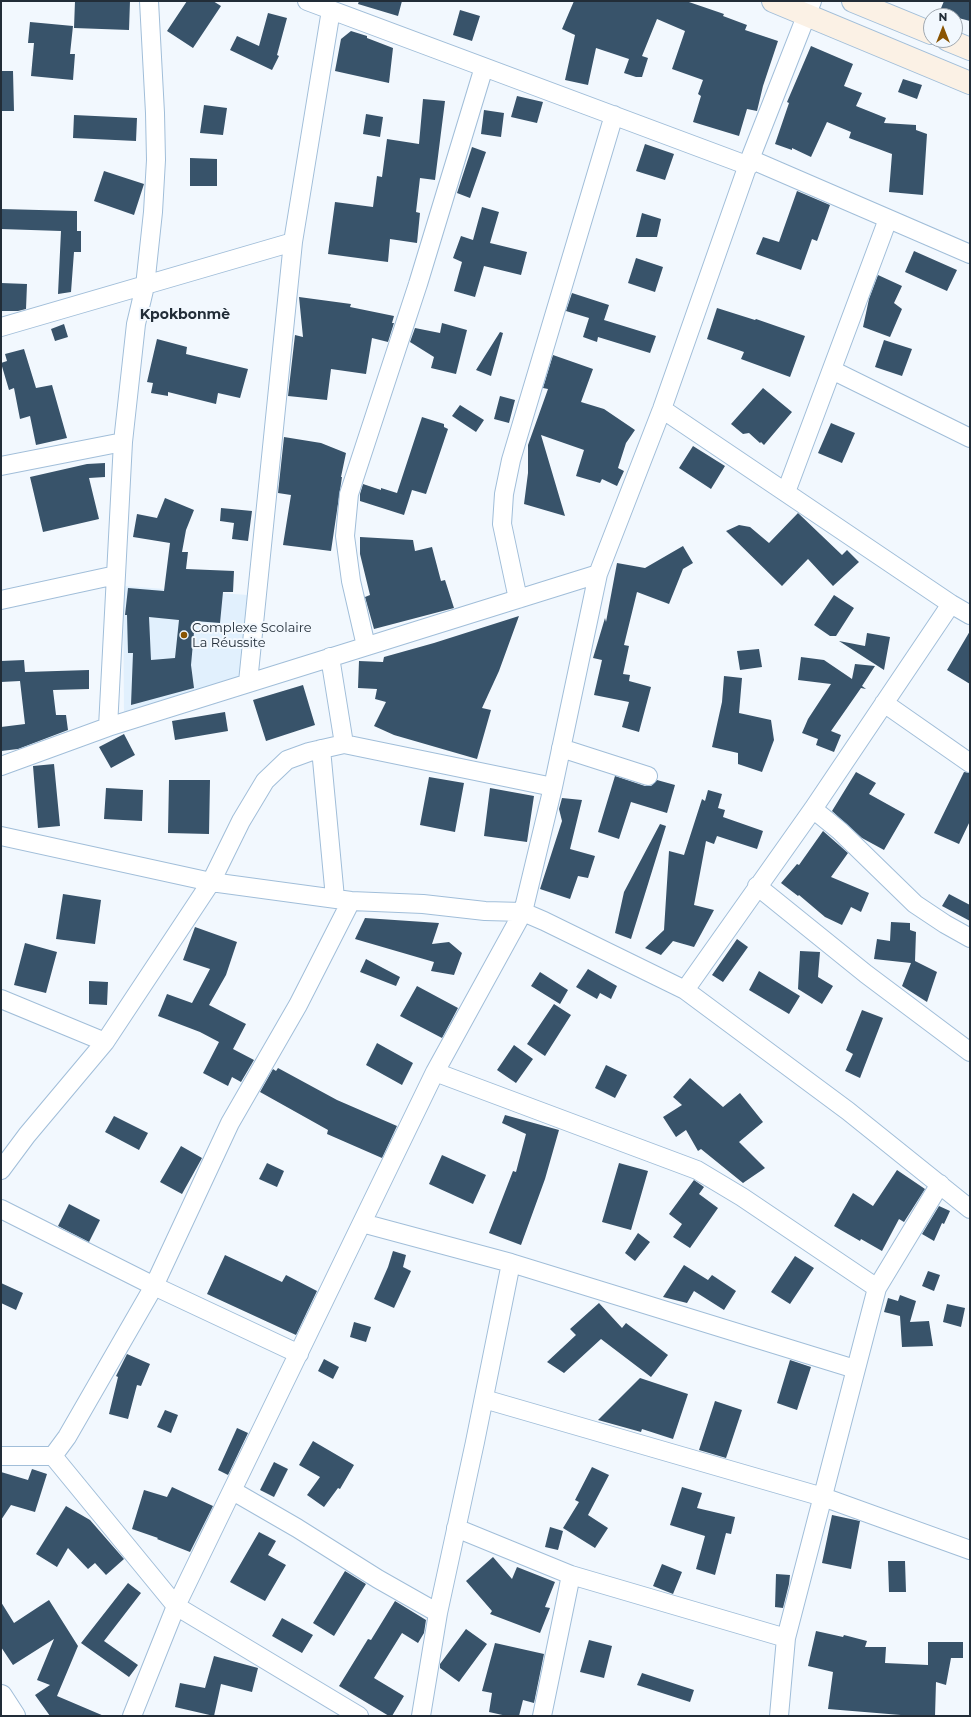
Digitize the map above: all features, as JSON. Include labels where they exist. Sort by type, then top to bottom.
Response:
[{"type":"main road","points":[[853,1],[923,30]]},
{"type":"main road","points":[[783,3],[810,8],[970,83]]},
{"type":"street","points":[[108,727],[123,442],[136,324],[145,286],[153,212],[156,160],[149,1]]},
{"type":"street","points":[[307,1],[614,115],[749,162],[970,254]]},
{"type":"street","points":[[132,1716],[176,1606],[435,1072],[523,912],[561,748],[598,574],[662,409],[749,162],[810,8]]},
{"type":"street","points":[[248,682],[293,242],[331,10]]},
{"type":"street","points":[[366,646],[351,581],[345,536],[349,494],[418,284],[484,67]]},
{"type":"street","points":[[518,599],[502,524],[504,494],[511,460],[614,115]]},
{"type":"street","points":[[786,492],[888,219]]},
{"type":"street","points":[[1,327],[293,242]]},
{"type":"street","points":[[832,370],[970,438]]},
{"type":"street","points":[[662,409],[970,615]]},
{"type":"street","points":[[1,466],[123,442]]},
{"type":"street","points":[[1,766],[108,727],[248,682],[598,574]]},
{"type":"street","points":[[1,600],[116,575]]},
{"type":"street","points":[[685,990],[757,886],[813,809],[952,604]]},
{"type":"street","points":[[330,657],[344,744]]},
{"type":"street","points":[[884,703],[970,764]]},
{"type":"street","points":[[1,1170],[27,1136],[105,1042],[211,882],[241,822],[265,781],[287,760],[321,749],[344,744],[552,787]]},
{"type":"street","points":[[561,748],[648,776]]},
{"type":"street","points":[[53,1456],[67,1437],[154,1286],[230,1123],[298,1005],[343,900],[321,749]]},
{"type":"street","points":[[813,809],[840,831],[915,904],[970,938]]},
{"type":"street","points":[[1,836],[211,882],[343,900],[423,904],[485,911],[523,912],[685,990],[848,1111],[970,1209]]},
{"type":"street","points":[[757,886],[866,974],[970,1052]]},
{"type":"street","points":[[1,999],[105,1042]]},
{"type":"street","points":[[435,1072],[697,1170],[742,1197],[876,1288]]},
{"type":"street","points":[[779,1716],[786,1638],[876,1288],[940,1184]]},
{"type":"street","points":[[1,1209],[154,1286],[299,1354]]},
{"type":"street","points":[[362,1223],[511,1263],[855,1368]]},
{"type":"street","points":[[421,1716],[438,1613],[484,1399],[511,1263]]},
{"type":"street","points":[[484,1399],[823,1497],[970,1550]]},
{"type":"street","points":[[1,1456],[53,1456]]},
{"type":"street","points":[[53,1456],[176,1606],[359,1716]]},
{"type":"street","points":[[233,1491],[298,1528],[378,1579],[438,1613]]},
{"type":"street","points":[[456,1528],[571,1575],[786,1638]]},
{"type":"street","points":[[542,1716],[571,1575]]},
{"type":"street","points":[[1,1696],[14,1716]]},
{"type":"shaded area","name":"Complexe Scolaire La Réussite","points":[[123,586],[248,595],[241,676],[124,712]]},
{"type":"building","points":[[75,1],[130,1],[129,30],[74,28]]},
{"type":"building","points":[[187,1],[213,1],[221,6],[193,48],[167,31]]},
{"type":"building","points":[[359,1],[402,1],[398,16],[358,4]]},
{"type":"building","points":[[574,1],[686,1],[724,14],[723,16],[747,25],[745,30],[778,41],[763,86],[757,111],[747,109],[739,136],[693,122],[701,96],[698,94],[703,80],[672,69],[685,31],[657,19],[642,56],[648,58],[642,77],[636,77],[624,73],[629,59],[596,48],[588,85],[565,80],[575,35],[562,29]]},
{"type":"building","points":[[944,1],[970,1],[970,21],[963,19],[963,8],[941,8]]},
{"type":"building","points":[[460,10],[480,16],[472,41],[453,35]]},
{"type":"building","points":[[268,13],[287,18],[277,55],[279,56],[272,70],[230,50],[237,36],[259,46]]},
{"type":"building","points":[[30,22],[73,26],[70,54],[75,54],[73,80],[31,76],[34,43],[28,43]]},
{"type":"building","points":[[351,31],[367,36],[367,38],[393,48],[389,83],[335,71],[341,39]]},
{"type":"building","points":[[811,46],[853,64],[844,86],[862,93],[856,106],[886,118],[884,123],[916,125],[916,130],[927,134],[923,195],[889,192],[892,154],[849,138],[851,132],[827,122],[811,157],[792,148],[792,150],[775,144],[789,103],[787,102]]},
{"type":"building","points":[[1,71],[13,71],[14,111],[1,111]]},
{"type":"building","points":[[903,79],[922,85],[917,99],[898,92]]},
{"type":"building","points":[[517,96],[543,102],[537,123],[511,117]]},
{"type":"building","points":[[423,99],[445,101],[435,180],[420,178],[416,212],[420,213],[417,243],[390,239],[388,262],[328,254],[335,202],[373,207],[377,176],[382,177],[387,139],[419,144]]},
{"type":"building","points":[[204,105],[227,108],[223,135],[200,133]]},
{"type":"building","points":[[484,110],[504,113],[501,137],[481,134]]},
{"type":"building","points":[[366,114],[383,117],[380,137],[363,134]]},
{"type":"building","points":[[74,115],[137,118],[136,141],[73,138]]},
{"type":"building","points":[[645,144],[674,154],[665,180],[636,171]]},
{"type":"building","points":[[472,147],[486,152],[470,198],[457,193]]},
{"type":"building","points":[[190,158],[217,159],[217,186],[190,186]]},
{"type":"building","points":[[104,171],[144,184],[134,215],[94,201]]},
{"type":"building","points":[[797,191],[830,205],[817,241],[812,239],[801,270],[756,254],[763,237],[779,242]]},
{"type":"building","points":[[482,207],[499,212],[490,243],[527,252],[521,275],[484,266],[475,297],[454,291],[462,262],[453,258],[461,236],[473,240]]},
{"type":"building","points":[[1,209],[77,211],[77,231],[81,231],[81,252],[74,252],[71,292],[58,294],[61,231],[1,229]]},
{"type":"building","points":[[642,213],[661,219],[657,237],[636,237]]},
{"type":"building","points":[[914,251],[957,270],[947,291],[905,272]]},
{"type":"building","points":[[636,258],[663,267],[655,292],[628,283]]},
{"type":"building","points":[[878,275],[902,286],[894,303],[902,309],[890,337],[863,327],[869,299]]},
{"type":"building","points":[[1,283],[27,284],[26,309],[18,311],[1,311]]},
{"type":"building","points":[[572,293],[609,305],[604,320],[656,336],[650,353],[598,337],[597,342],[583,337],[589,318],[566,311]]},
{"type":"building","points":[[299,297],[351,304],[350,307],[394,316],[392,323],[394,323],[388,342],[372,338],[366,374],[331,369],[327,400],[288,396],[295,335],[303,337]]},
{"type":"building","points":[[717,308],[755,320],[756,319],[805,336],[790,377],[741,359],[744,352],[707,339]]},
{"type":"building","points":[[442,323],[467,330],[456,374],[431,368],[434,357],[410,342],[415,328],[440,333]]},
{"type":"building","points":[[64,324],[68,337],[55,341],[51,329]]},
{"type":"building","points":[[500,332],[503,333],[491,376],[476,370]]},
{"type":"building","points":[[157,339],[187,347],[186,354],[248,369],[240,398],[218,393],[216,404],[168,392],[168,396],[151,393],[153,383],[147,382]]},
{"type":"building","points":[[884,340],[912,349],[902,376],[875,367]]},
{"type":"building","points":[[24,349],[36,388],[52,385],[67,438],[36,445],[30,416],[20,419],[14,388],[9,390],[1,363],[7,361],[5,354]]},
{"type":"building","points":[[553,355],[593,369],[581,402],[604,409],[635,430],[626,443],[618,468],[624,471],[617,486],[602,479],[600,483],[576,476],[584,450],[541,435],[565,516],[524,504],[528,473],[528,445],[548,389],[543,388]]},
{"type":"building","points":[[763,388],[792,412],[764,445],[749,433],[743,434],[731,424]]},
{"type":"building","points":[[500,396],[515,400],[509,423],[494,419]]},
{"type":"building","points":[[460,405],[484,420],[476,432],[452,416]]},
{"type":"building","points":[[422,417],[444,424],[444,427],[448,429],[426,494],[412,490],[404,515],[360,501],[360,494],[363,484],[397,493]]},
{"type":"building","points":[[831,423],[855,433],[842,463],[818,453]]},
{"type":"building","points":[[284,437],[321,443],[346,453],[341,477],[331,551],[283,545],[291,495],[278,493]]},
{"type":"building","points":[[693,446],[725,466],[711,489],[679,468]]},
{"type":"building","points":[[105,463],[105,477],[89,478],[99,519],[43,532],[30,477],[87,464]]},
{"type":"building","points":[[165,498],[194,510],[186,530],[182,552],[188,552],[186,569],[234,571],[233,592],[223,592],[220,623],[195,621],[191,665],[194,688],[131,705],[133,653],[128,653],[127,615],[125,615],[128,588],[164,591],[170,543],[133,537],[137,514],[157,518]],"holes":[[[149,617],[179,620],[175,658],[151,660]]]},
{"type":"building","points":[[221,508],[252,511],[248,541],[232,539],[234,523],[220,521]]},
{"type":"building","points":[[798,513],[842,555],[847,550],[859,562],[833,586],[808,559],[782,586],[726,531],[739,525],[750,527],[769,543]]},
{"type":"building","points":[[360,537],[413,540],[415,551],[432,547],[441,581],[445,580],[454,608],[374,629],[365,597],[370,595],[360,554]]},
{"type":"building","points":[[683,546],[693,563],[683,569],[669,604],[637,592],[624,645],[629,646],[623,674],[630,675],[629,681],[651,687],[639,732],[622,727],[629,702],[594,695],[602,660],[593,658],[605,618],[606,622],[617,563],[645,568]]},
{"type":"building","points":[[834,595],[854,608],[836,636],[830,636],[814,625]]},
{"type":"building","points":[[519,616],[499,671],[482,708],[491,710],[477,759],[394,735],[374,726],[386,702],[375,699],[377,689],[358,688],[359,661],[383,662],[384,657]]},
{"type":"building","points":[[970,631],[970,684],[947,670]]},
{"type":"building","points":[[867,633],[890,637],[884,670],[839,641],[865,646]]},
{"type":"building","points":[[759,649],[762,667],[740,670],[737,651]]},
{"type":"building","points":[[801,657],[824,660],[852,679],[855,664],[875,666],[862,686],[866,689],[861,688],[831,731],[841,735],[834,752],[816,745],[818,739],[802,733],[808,719],[831,684],[798,680]]},
{"type":"building","points":[[24,660],[25,672],[89,670],[89,689],[53,690],[56,715],[66,715],[68,730],[18,749],[1,751],[1,727],[25,724],[20,681],[1,682],[1,661]]},
{"type":"building","points":[[724,676],[742,678],[739,713],[771,720],[774,740],[762,772],[738,764],[738,753],[712,747],[722,702]]},
{"type":"building","points":[[303,685],[315,725],[266,741],[253,700]]},
{"type":"building","points":[[225,712],[228,731],[175,740],[172,721]]},
{"type":"building","points":[[124,734],[135,755],[111,768],[99,747]]},
{"type":"building","points":[[54,764],[60,826],[38,828],[33,766]]},
{"type":"building","points":[[856,772],[876,783],[869,794],[905,814],[884,850],[862,838],[832,811]]},
{"type":"building","points":[[964,772],[970,773],[970,821],[959,844],[934,833]]},
{"type":"building","points":[[615,776],[645,786],[651,786],[657,780],[675,785],[667,813],[631,802],[619,839],[598,832]]},
{"type":"building","points":[[429,777],[464,783],[455,832],[420,825]]},
{"type":"building","points":[[169,780],[210,780],[209,834],[168,833]]},
{"type":"building","points":[[106,788],[143,790],[142,821],[104,819]]},
{"type":"building","points":[[490,788],[534,796],[527,842],[484,836]]},
{"type":"building","points":[[708,790],[722,794],[718,808],[725,810],[723,817],[763,831],[757,849],[717,836],[714,844],[706,841],[694,905],[714,910],[694,947],[673,941],[661,955],[645,948],[664,930],[669,851],[684,855],[702,799],[705,801]]},
{"type":"building","points":[[562,798],[582,800],[570,849],[595,856],[588,878],[578,876],[570,899],[540,889],[562,821],[559,809]]},
{"type":"building","points":[[660,824],[666,826],[631,939],[615,933],[624,892]]},
{"type":"building","points":[[823,831],[848,853],[831,877],[869,893],[861,912],[851,907],[842,925],[825,917],[799,895],[798,896],[781,883],[797,864],[799,865]]},
{"type":"building","points":[[63,894],[101,900],[95,944],[56,939]]},
{"type":"building","points":[[949,894],[970,905],[970,921],[942,906]]},
{"type":"building","points":[[365,918],[439,923],[432,944],[449,942],[462,953],[454,975],[431,971],[434,962],[355,939]]},
{"type":"building","points":[[891,922],[910,923],[910,930],[916,932],[915,961],[937,972],[927,1002],[902,986],[911,963],[874,959],[877,939],[890,941]]},
{"type":"building","points":[[195,927],[237,942],[226,975],[209,1005],[246,1024],[233,1049],[254,1060],[241,1082],[232,1077],[228,1086],[203,1073],[219,1042],[200,1032],[158,1016],[167,994],[192,1003],[210,969],[183,960]]},
{"type":"building","points":[[737,939],[748,947],[723,982],[712,975]]},
{"type":"building","points":[[25,943],[57,952],[46,993],[14,985]]},
{"type":"building","points":[[800,951],[820,952],[818,977],[833,986],[822,1004],[798,989]]},
{"type":"building","points":[[366,959],[400,977],[396,986],[360,972]]},
{"type":"building","points":[[588,969],[617,986],[611,999],[600,993],[597,999],[576,987]]},
{"type":"building","points":[[759,971],[800,996],[789,1014],[749,990]]},
{"type":"building","points":[[540,972],[568,990],[560,1004],[531,986]]},
{"type":"building","points":[[89,981],[108,982],[107,1005],[89,1004]]},
{"type":"building","points":[[417,986],[458,1008],[442,1038],[400,1016]]},
{"type":"building","points":[[554,1004],[571,1015],[545,1056],[527,1044]]},
{"type":"building","points":[[862,1010],[883,1018],[860,1078],[845,1071],[853,1054],[846,1050]]},
{"type":"building","points":[[377,1043],[413,1063],[402,1085],[366,1065]]},
{"type":"building","points":[[514,1045],[533,1059],[516,1083],[497,1070]]},
{"type":"building","points":[[606,1065],[627,1075],[615,1098],[595,1088]]},
{"type":"building","points":[[278,1068],[337,1100],[397,1126],[382,1158],[327,1134],[328,1130],[260,1092],[273,1069],[276,1071]]},
{"type":"building","points":[[690,1078],[723,1107],[740,1093],[763,1122],[739,1142],[765,1168],[743,1183],[701,1149],[698,1151],[686,1130],[676,1137],[663,1117],[682,1105],[673,1097]]},
{"type":"building","points":[[505,1115],[559,1130],[545,1179],[521,1245],[489,1233],[513,1171],[516,1172],[526,1134],[502,1123]]},
{"type":"building","points":[[114,1116],[148,1133],[139,1150],[105,1132]]},
{"type":"building","points":[[181,1146],[202,1158],[182,1194],[160,1182]]},
{"type":"building","points":[[442,1155],[486,1175],[473,1204],[429,1184]]},
{"type":"building","points":[[267,1163],[284,1171],[277,1187],[259,1179]]},
{"type":"building","points":[[619,1163],[648,1171],[631,1230],[602,1222]]},
{"type":"building","points":[[897,1170],[925,1189],[904,1222],[899,1219],[882,1251],[861,1239],[860,1241],[834,1226],[853,1193],[873,1206]]},
{"type":"building","points":[[694,1180],[704,1187],[699,1194],[718,1208],[690,1248],[673,1237],[682,1224],[669,1214]]},
{"type":"building","points":[[69,1204],[100,1220],[89,1242],[58,1226]]},
{"type":"building","points":[[939,1206],[950,1211],[944,1224],[942,1223],[934,1241],[922,1234]]},
{"type":"building","points":[[638,1233],[650,1242],[635,1261],[625,1253]]},
{"type":"building","points":[[393,1251],[406,1255],[403,1267],[411,1271],[394,1308],[374,1299],[388,1267]]},
{"type":"building","points":[[225,1255],[282,1282],[286,1275],[317,1291],[296,1335],[207,1294]]},
{"type":"building","points":[[795,1256],[814,1268],[790,1304],[771,1292]]},
{"type":"building","points":[[684,1265],[708,1280],[712,1275],[736,1291],[724,1310],[694,1291],[687,1303],[663,1297]]},
{"type":"building","points":[[928,1271],[940,1275],[934,1291],[922,1286]]},
{"type":"building","points":[[1,1283],[23,1293],[16,1310],[1,1303]]},
{"type":"building","points":[[900,1295],[916,1301],[910,1322],[929,1321],[933,1346],[902,1347],[900,1316],[884,1312],[888,1298],[898,1301]]},
{"type":"building","points":[[599,1303],[622,1328],[626,1323],[668,1355],[651,1377],[601,1339],[564,1373],[547,1362],[576,1335],[570,1329]]},
{"type":"building","points":[[947,1304],[965,1308],[961,1327],[943,1322]]},
{"type":"building","points":[[354,1322],[371,1327],[366,1342],[350,1337]]},
{"type":"building","points":[[127,1354],[150,1364],[141,1386],[137,1385],[128,1419],[109,1414],[118,1377],[116,1376]]},
{"type":"building","points":[[324,1359],[339,1367],[333,1379],[318,1371]]},
{"type":"building","points":[[790,1360],[811,1367],[797,1410],[777,1403]]},
{"type":"building","points":[[640,1378],[688,1394],[673,1439],[642,1429],[641,1432],[598,1420]]},
{"type":"building","points":[[715,1401],[742,1410],[726,1458],[699,1450]]},
{"type":"building","points":[[165,1410],[178,1415],[171,1433],[157,1427]]},
{"type":"building","points":[[237,1428],[248,1433],[228,1475],[218,1470]]},
{"type":"building","points":[[313,1441],[354,1465],[340,1489],[338,1488],[324,1507],[307,1495],[320,1477],[299,1465]]},
{"type":"building","points":[[274,1462],[288,1469],[274,1497],[260,1490]]},
{"type":"building","points":[[592,1467],[609,1475],[588,1515],[608,1528],[595,1548],[563,1528],[579,1502],[575,1500]]},
{"type":"building","points":[[32,1469],[47,1474],[35,1512],[11,1505],[1,1520],[1,1472],[28,1480]]},
{"type":"building","points":[[172,1487],[213,1506],[190,1552],[157,1539],[158,1538],[132,1529],[144,1490],[167,1497]]},
{"type":"building","points":[[682,1487],[702,1493],[697,1508],[735,1517],[731,1534],[726,1533],[715,1575],[696,1569],[705,1536],[670,1525]]},
{"type":"building","points":[[66,1506],[90,1520],[124,1559],[106,1575],[95,1563],[88,1569],[68,1548],[57,1567],[36,1554]]},
{"type":"building","points":[[832,1515],[860,1521],[851,1569],[822,1563]]},
{"type":"building","points":[[550,1527],[563,1531],[558,1550],[545,1547]]},
{"type":"building","points":[[259,1532],[276,1541],[268,1555],[286,1565],[265,1601],[230,1582]]},
{"type":"building","points":[[493,1557],[512,1579],[517,1567],[555,1582],[545,1607],[550,1608],[540,1633],[490,1614],[492,1611],[466,1581]]},
{"type":"building","points":[[888,1561],[905,1561],[906,1592],[889,1592]]},
{"type":"building","points":[[662,1564],[682,1572],[673,1594],[653,1586]]},
{"type":"building","points":[[345,1571],[366,1584],[334,1636],[313,1623]]},
{"type":"building","points":[[776,1574],[790,1575],[783,1608],[775,1607]]},
{"type":"building","points":[[128,1583],[141,1593],[104,1641],[138,1665],[129,1677],[81,1643]]},
{"type":"building","points":[[49,1600],[78,1646],[57,1696],[104,1716],[50,1716],[35,1695],[50,1685],[37,1680],[54,1639],[13,1665],[1,1647],[1,1602],[14,1623]]},
{"type":"building","points":[[395,1601],[426,1620],[424,1633],[418,1643],[402,1633],[374,1678],[404,1696],[392,1716],[389,1716],[339,1686],[368,1639],[371,1640]]},
{"type":"building","points":[[282,1618],[313,1635],[302,1653],[272,1636]]},
{"type":"building","points":[[466,1629],[487,1644],[459,1682],[440,1668],[440,1664]]},
{"type":"building","points":[[816,1631],[843,1637],[844,1635],[867,1641],[865,1647],[886,1647],[885,1663],[928,1665],[928,1642],[963,1642],[963,1658],[951,1658],[946,1685],[936,1682],[935,1716],[913,1716],[828,1709],[833,1672],[808,1666]]},
{"type":"building","points":[[589,1640],[612,1646],[604,1678],[580,1672]]},
{"type":"building","points":[[495,1643],[544,1654],[534,1703],[523,1700],[519,1716],[507,1716],[489,1712],[492,1693],[482,1691]]},
{"type":"building","points":[[214,1656],[258,1668],[252,1692],[221,1684],[214,1716],[175,1707],[180,1683],[205,1688]]},
{"type":"building","points":[[642,1673],[694,1690],[690,1702],[637,1685]]},
{"type":"place","name":"Complexe Scolaire La Réussite","points":[[184,635]]},
{"type":"district","name":"Kpokbonmè","points":[[185,315]]}]
